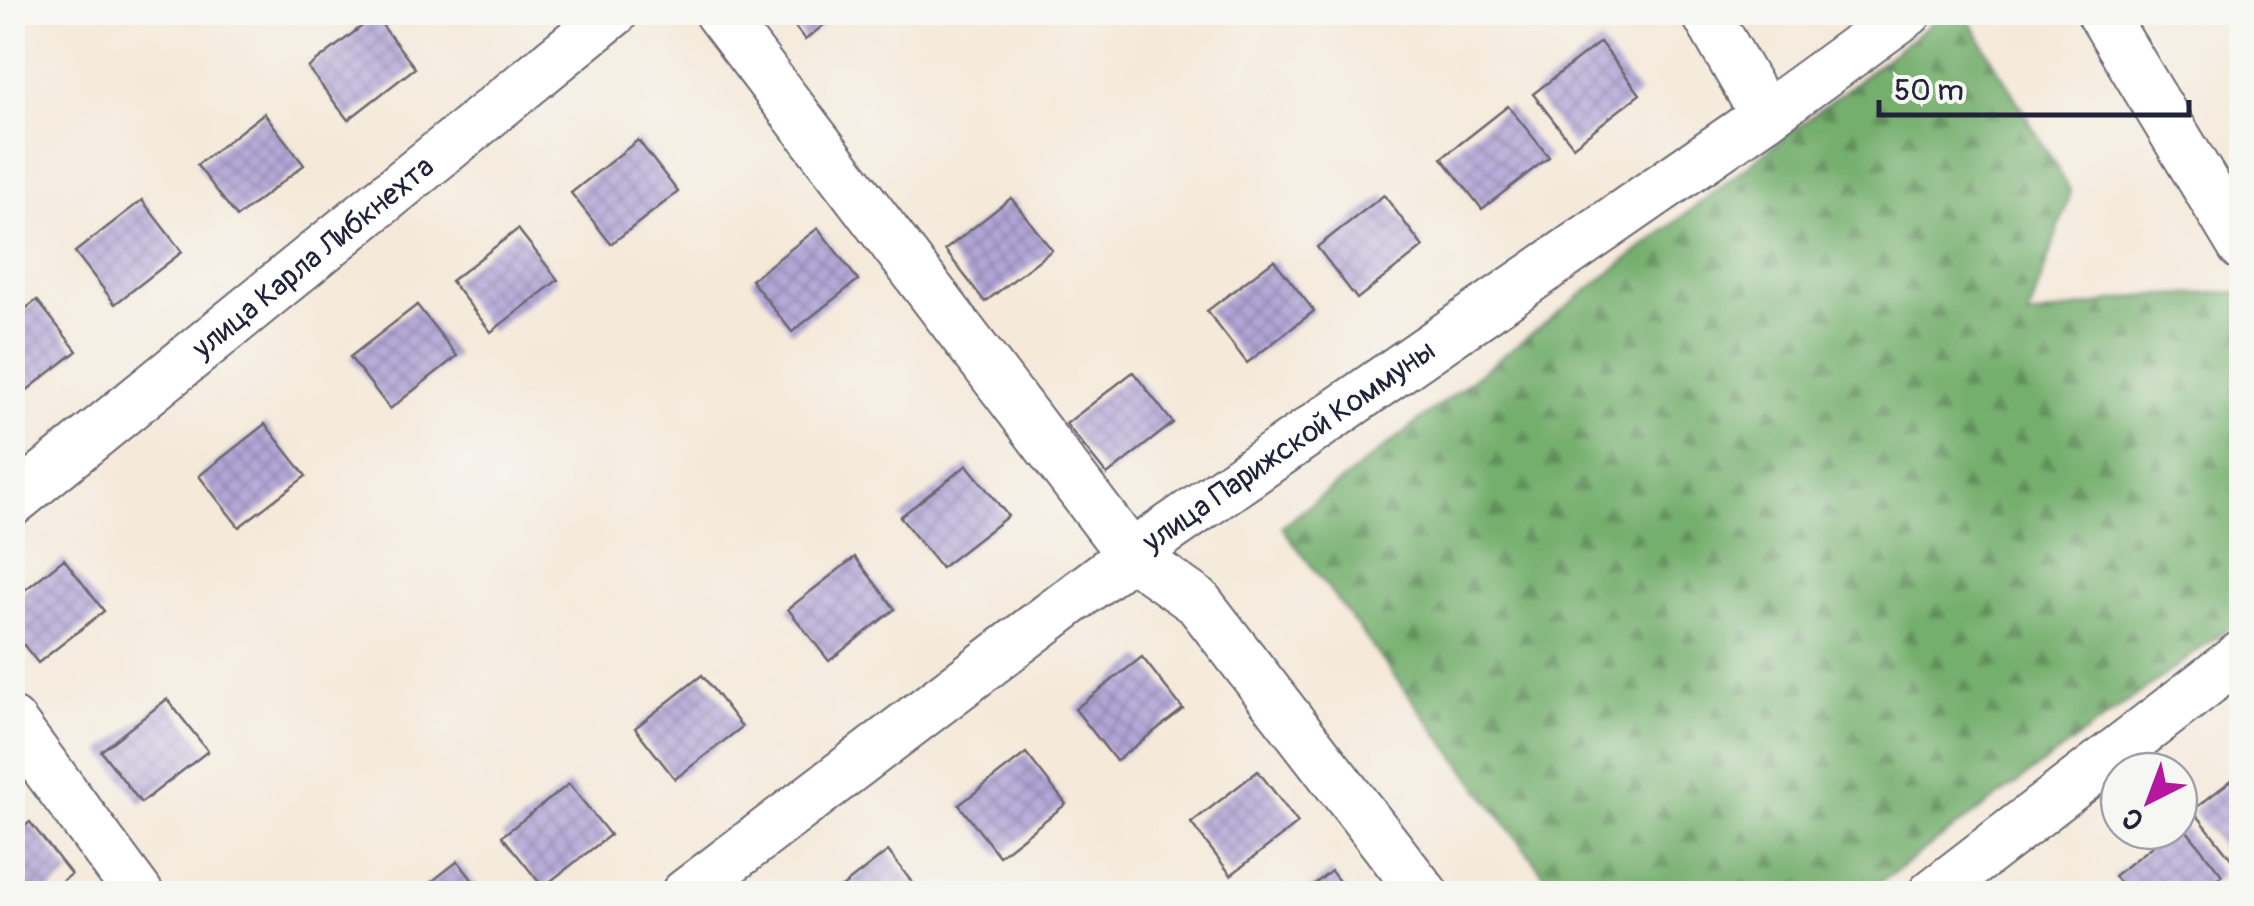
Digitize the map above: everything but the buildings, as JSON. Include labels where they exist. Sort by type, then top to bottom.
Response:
[{"type":"street","name":"улица Карла Либкнехта","points":[[12,502],[614,12]]},
{"type":"street","points":[[718,12],[1131,556],[1198,602],[1424,894]]},
{"type":"street","points":[[1705,12],[1765,116]]},
{"type":"street","name":"улица Парижской Коммуны","points":[[684,894],[1131,556],[1765,116],[1908,12]]},
{"type":"street","points":[[2100,12],[2242,246]]},
{"type":"street","points":[[1932,894],[2242,655]]},
{"type":"street","points":[[12,722],[139,894]]},
{"type":"green space","points":[[1945,13],[1965,13],[2071,192],[2028,317],[2139,296],[2241,292],[2242,610],[2236,623],[1866,893],[1558,893],[1282,527]]}]
